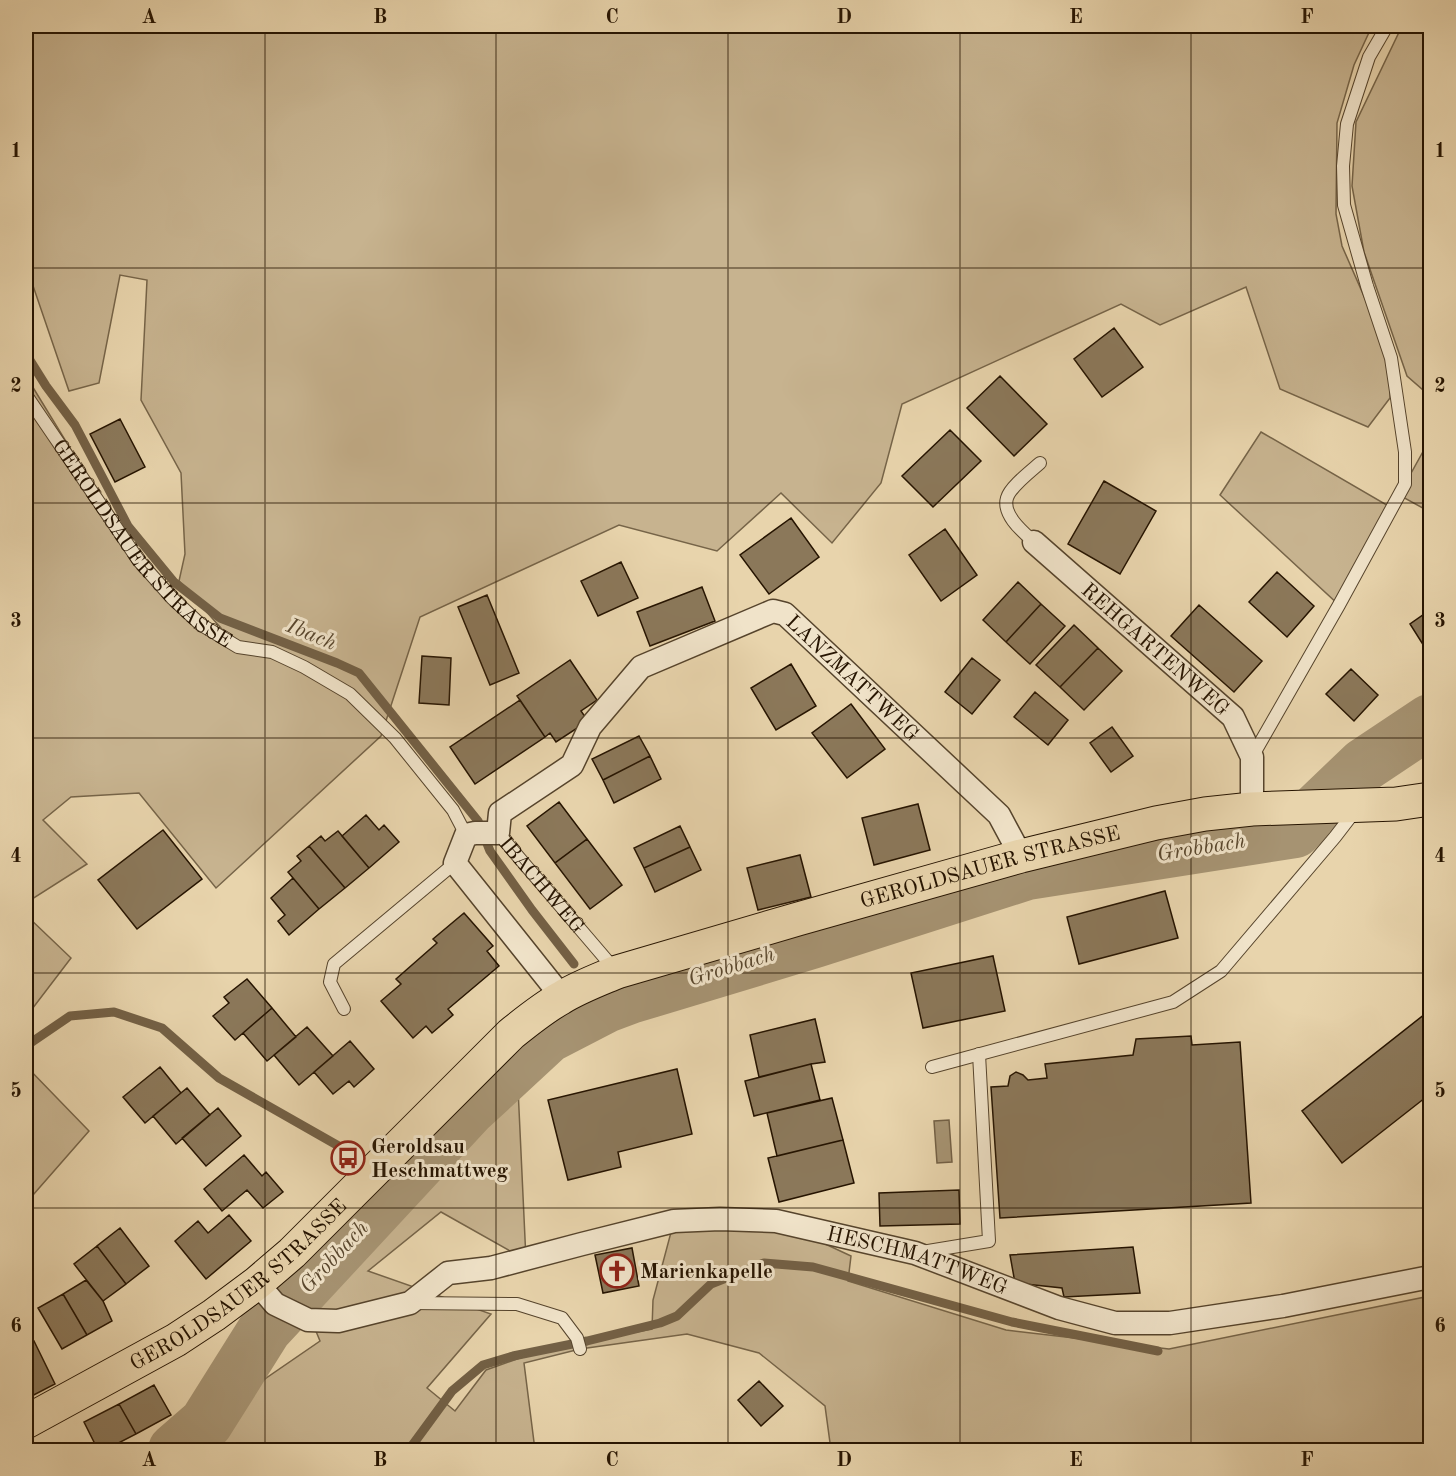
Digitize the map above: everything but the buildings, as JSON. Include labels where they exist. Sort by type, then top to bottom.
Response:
[{"type":"main road","name":"GEROLDSAUER STRASSE","points":[[26,1422],[176,1340],[214,1315],[266,1293],[292,1253],[511,1034],[536,1014],[588,984],[616,972],[798,918],[1022,856],[1156,823],[1205,814],[1262,809],[1396,804],[1431,799]]},
{"type":"street","name":"REHGARTENWEG","points":[[1034,542],[1233,717],[1252,757],[1262,809]]},
{"type":"street","name":"LANZMATTWEG","points":[[641,667],[773,611],[785,614],[999,815],[1022,856]]},
{"type":"street","name":"IBACHWEG","points":[[482,833],[500,813],[572,765],[590,727],[641,667]]},
{"type":"street","points":[[482,833],[454,863],[562,998]]},
{"type":"street","name":"HESCHMATTWEG","points":[[266,1293],[308,1320],[338,1322],[410,1303],[448,1273],[491,1268],[674,1221],[720,1220],[776,1221],[915,1253],[1059,1308],[1115,1323],[1170,1323],[1283,1306],[1431,1277]]},
{"type":"lane","points":[[1252,757],[1334,614],[1405,483],[1405,452],[1391,358],[1344,205],[1343,166],[1347,124],[1369,57],[1387,26]]},
{"type":"lane","name":"GEROLDSAUER STRASSE","points":[[26,395],[139,561],[172,598],[200,624],[238,647],[272,652],[304,667],[350,694],[395,738],[453,810],[482,833]]},
{"type":"lane","points":[[1034,542],[1011,518],[1007,498],[1040,463]]},
{"type":"lane","points":[[932,1067],[1173,1002],[1221,971],[1359,806]]},
{"type":"lane","name":"IBACHWEG","points":[[482,833],[616,972]]},
{"type":"lane","points":[[344,1008],[330,982],[334,964],[454,863]]},
{"type":"lane","points":[[915,1253],[989,1241],[979,1054]]},
{"type":"lane","name":"HESCHMATTWEG","points":[[410,1303],[517,1304],[562,1318],[573,1331],[578,1344]]},
{"type":"shaded area","points":[[26,26],[1372,26],[1354,65],[1337,123],[1336,214],[1342,246],[1391,358],[1390,398],[1368,427],[1280,389],[1246,287],[1160,325],[1121,304],[902,404],[881,483],[832,543],[781,493],[717,551],[619,525],[420,617],[381,736],[216,888],[139,793],[71,797],[43,820],[87,864],[26,903],[26,376],[139,561],[172,598],[237,646],[179,581],[185,554],[181,473],[141,400],[147,280],[120,275],[99,383],[69,391],[26,269]]},
{"type":"shaded area","points":[[1402,26],[1430,26],[1430,396],[1407,376],[1364,252],[1352,186],[1356,122]]},
{"type":"shaded area","points":[[1261,432],[1392,508],[1339,605],[1220,495]]},
{"type":"shaded area","points":[[1425,448],[1430,451],[1430,512],[1399,495]]},
{"type":"shaded area","points":[[26,915],[71,958],[26,1017]]},
{"type":"shaded area","points":[[516,1045],[526,1260],[441,1212],[368,1271],[491,1314],[427,1388],[455,1411],[486,1370],[520,1358],[587,1341],[652,1329],[653,1300],[674,1221],[776,1221],[851,1256],[848,1281],[1006,1330],[1169,1349],[1430,1296],[1430,1450],[831,1450],[825,1406],[759,1353],[687,1334],[580,1349],[524,1363],[535,1450],[138,1450],[169,1445],[320,1341],[292,1273]]},
{"type":"shaded area","points":[[26,1066],[89,1131],[26,1203]]},
{"type":"shaded area","points":[[949,1120],[952,1162],[937,1163],[934,1121]]},
{"type":"waterway","name":"Ibach","points":[[26,354],[75,425],[128,526],[174,582],[220,618],[359,673],[478,821],[490,851],[574,964]]},
{"type":"waterway","name":"Grobbach","points":[[175,1450],[206,1423],[265,1329],[469,1109],[548,1036],[606,1006],[630,997],[1027,873],[1295,831],[1364,765],[1430,721]]},
{"type":"waterway","points":[[26,1046],[70,1016],[114,1012],[162,1028],[219,1078],[365,1161]]},
{"type":"waterway","points":[[386,1178],[398,1187]]},
{"type":"waterway","points":[[411,1447],[452,1391],[483,1365],[513,1356],[660,1323],[677,1316],[711,1284],[764,1263],[813,1267],[1012,1322],[1158,1351]]},
{"type":"place","name":"Geroldsau Heschmattweg","points":[[348,1158]]},
{"type":"place","name":"Marienkapelle","points":[[617,1271]]}]
